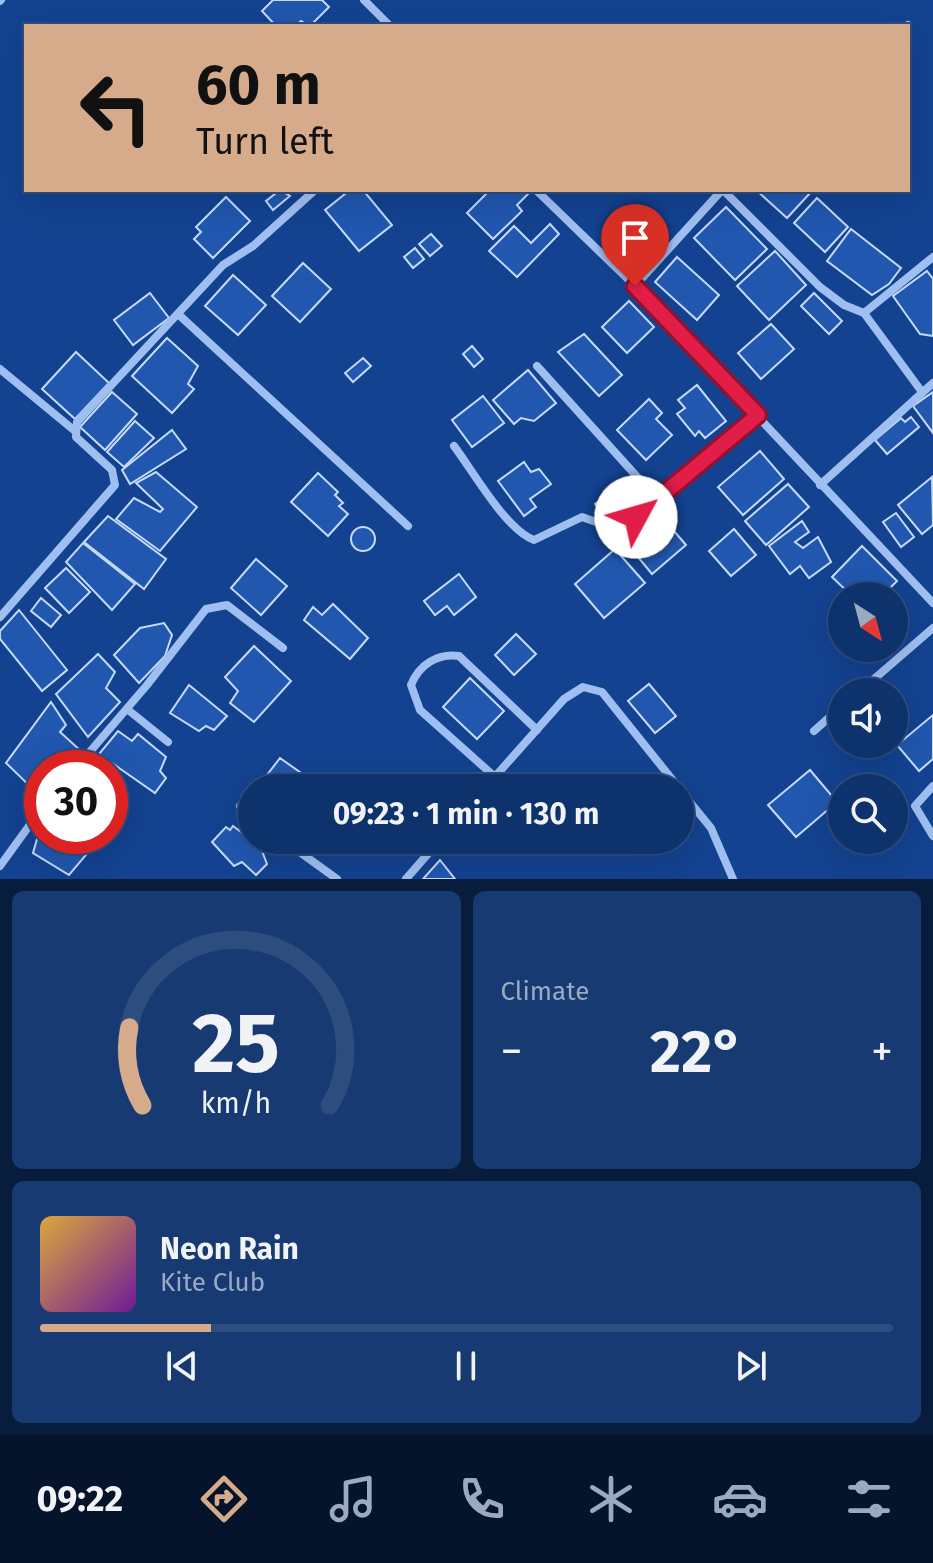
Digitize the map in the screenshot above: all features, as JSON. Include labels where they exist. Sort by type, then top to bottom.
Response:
[{"type":"street","points":[[364,0],[388,24]]},
{"type":"street","points":[[75,431],[81,417],[223,265],[253,246],[313,192]]},
{"type":"street","points":[[538,192],[635,286],[933,603]]},
{"type":"street","points":[[635,286],[721,192]]},
{"type":"street","points":[[725,192],[820,287],[844,305],[864,313],[922,392]]},
{"type":"street","points":[[864,313],[933,257]]},
{"type":"street","points":[[178,314],[408,526]]},
{"type":"street","points":[[537,366],[658,500]]},
{"type":"street","points":[[0,369],[75,431],[80,441],[112,470],[115,485],[0,617]]},
{"type":"street","points":[[820,485],[933,383]]},
{"type":"street","points":[[454,446],[511,523],[525,537],[534,540],[582,517],[619,530],[758,415]]},
{"type":"street","points":[[92,750],[206,609],[218,604],[237,611],[283,648]]},
{"type":"street","points":[[875,678],[933,628]]},
{"type":"street","points":[[492,774],[420,710],[411,685],[415,674],[431,660],[447,654],[459,656],[537,730]]},
{"type":"street","points":[[498,774],[573,692],[593,687],[602,692],[667,774]]},
{"type":"street","points":[[127,709],[168,742]]},
{"type":"street","points":[[814,731],[828,718]]},
{"type":"street","points":[[933,786],[915,806],[933,836]]},
{"type":"street","points":[[694,807],[711,828],[733,879]]},
{"type":"street","points":[[0,866],[24,833]]},
{"type":"street","points":[[302,854],[337,879]]},
{"type":"street","points":[[406,879],[428,854]]},
{"type":"building","points":[[273,0],[322,0],[329,7],[312,24],[301,21],[297,24],[274,24],[262,11]]},
{"type":"building","points":[[277,192],[290,196],[273,210],[266,201]]},
{"type":"building","points":[[348,192],[365,192],[392,225],[359,251],[325,210]]},
{"type":"building","points":[[488,192],[528,194],[517,205],[522,211],[493,239],[467,213]]},
{"type":"building","points":[[758,192],[811,192],[787,218]]},
{"type":"building","points":[[226,197],[250,221],[213,258],[194,239],[201,232],[196,227]]},
{"type":"building","points":[[817,198],[848,227],[825,252],[794,223]]},
{"type":"building","points":[[726,207],[767,249],[735,280],[694,238]]},
{"type":"building","points":[[550,224],[559,234],[517,277],[489,251],[514,226],[531,243]]},
{"type":"building","points":[[851,229],[901,268],[889,284],[872,295],[827,261]]},
{"type":"building","points":[[431,234],[442,246],[430,256],[419,244]]},
{"type":"building","points":[[415,248],[424,259],[413,268],[404,257]]},
{"type":"building","points":[[775,251],[806,285],[769,320],[737,286]]},
{"type":"building","points":[[677,257],[719,295],[697,320],[655,282]]},
{"type":"building","points":[[303,263],[331,289],[300,322],[272,296]]},
{"type":"building","points":[[927,271],[933,279],[933,336],[920,334],[893,296]]},
{"type":"building","points":[[233,275],[266,305],[238,335],[205,306]]},
{"type":"building","points":[[150,293],[169,318],[133,345],[114,320]]},
{"type":"building","points":[[814,293],[842,321],[829,334],[801,306]]},
{"type":"building","points":[[629,301],[654,327],[627,353],[602,327]]},
{"type":"building","points":[[771,324],[794,349],[761,379],[738,353]]},
{"type":"building","points":[[584,334],[622,375],[599,396],[558,352]]},
{"type":"building","points":[[167,338],[198,366],[188,384],[194,389],[172,413],[132,376]]},
{"type":"building","points":[[472,346],[483,359],[474,367],[463,354]]},
{"type":"building","points":[[76,352],[109,383],[75,419],[42,389]]},
{"type":"building","points":[[363,358],[371,366],[353,382],[345,373]]},
{"type":"building","points":[[528,370],[556,403],[534,421],[521,418],[514,424],[493,400]]},
{"type":"building","points":[[697,385],[726,421],[705,438],[699,431],[695,436],[677,414],[685,408],[678,400]]},
{"type":"building","points":[[112,392],[137,414],[105,450],[80,427]]},
{"type":"building","points":[[933,392],[933,433],[913,406]]},
{"type":"building","points":[[483,396],[504,423],[472,447],[452,420]]},
{"type":"building","points":[[649,399],[662,413],[656,419],[672,435],[646,460],[617,430]]},
{"type":"building","points":[[911,417],[919,427],[887,454],[875,440],[901,418],[905,422]]},
{"type":"building","points":[[135,421],[154,438],[124,467],[107,452]]},
{"type":"building","points":[[172,430],[186,449],[130,484],[122,470]]},
{"type":"building","points":[[760,451],[784,479],[743,515],[718,487]]},
{"type":"building","points":[[524,462],[531,472],[539,469],[551,484],[530,499],[536,507],[524,516],[498,481]]},
{"type":"building","points":[[156,472],[197,507],[160,551],[116,519],[134,498],[160,512],[163,509],[136,483]]},
{"type":"building","points":[[318,473],[338,492],[335,495],[343,503],[339,506],[348,514],[328,536],[291,502]]},
{"type":"building","points":[[932,477],[933,525],[922,534],[898,505]]},
{"type":"building","points":[[788,484],[809,507],[766,545],[745,521]]},
{"type":"building","points":[[617,488],[627,502],[606,518],[595,504]]},
{"type":"building","points":[[657,511],[686,545],[652,574],[623,539]]},
{"type":"building","points":[[896,513],[914,537],[901,547],[883,522]]},
{"type":"building","points":[[108,516],[166,559],[144,589],[84,542]]},
{"type":"building","points":[[802,521],[809,532],[795,542],[803,548],[818,537],[831,562],[809,578],[800,566],[790,574],[769,546]]},
{"type":"building","points":[[363,527],[372,530],[375,539],[372,548],[363,551],[354,548],[351,539],[354,530]]},
{"type":"building","points":[[734,529],[756,555],[731,576],[709,551]]},
{"type":"building","points":[[83,543],[135,584],[112,610],[66,562]]},
{"type":"building","points":[[862,546],[897,581],[837,582],[832,577]]},
{"type":"building","points":[[615,549],[645,583],[604,618],[575,584]]},
{"type":"building","points":[[256,559],[287,586],[261,615],[231,588]]},
{"type":"building","points":[[66,568],[90,592],[69,613],[45,588]]},
{"type":"building","points":[[459,574],[476,597],[454,615],[447,606],[435,615],[424,601]]},
{"type":"building","points":[[41,598],[61,615],[51,627],[31,611]]},
{"type":"building","points":[[333,604],[368,638],[350,659],[304,620],[313,607],[322,615]]},
{"type":"building","points":[[19,610],[67,670],[42,691],[0,639],[0,631]]},
{"type":"building","points":[[164,623],[172,635],[165,656],[139,683],[114,655],[140,628]]},
{"type":"building","points":[[516,634],[536,654],[514,675],[495,655]]},
{"type":"building","points":[[254,646],[291,681],[254,722],[230,703],[238,691],[225,677]]},
{"type":"building","points":[[98,654],[115,672],[106,688],[120,702],[88,737],[56,694]]},
{"type":"building","points":[[470,678],[504,711],[477,739],[443,707]]},
{"type":"building","points":[[649,684],[676,716],[655,733],[628,701]]},
{"type":"building","points":[[189,685],[227,716],[214,730],[206,726],[199,731],[170,713]]},
{"type":"building","points":[[51,702],[66,725],[60,732],[80,750],[24,750],[24,780],[6,763]]},
{"type":"building","points":[[933,715],[933,759],[919,771],[908,758],[908,736]]},
{"type":"building","points":[[118,731],[132,741],[138,734],[166,757],[160,771],[166,778],[155,793],[128,774],[128,750],[102,750]]},
{"type":"building","points":[[280,758],[303,774],[268,774]]},
{"type":"building","points":[[810,770],[828,791],[828,810],[796,837],[768,805]]},
{"type":"building","points":[[233,826],[238,830],[238,854],[263,854],[267,864],[256,875],[242,862],[234,866],[212,842],[226,827],[230,830]]},
{"type":"building","points":[[35,854],[87,854],[69,875]]},
{"type":"building","points":[[440,860],[455,879],[423,879]]},
{"type":"route","points":[[635,286],[758,415],[636,517]]}]
